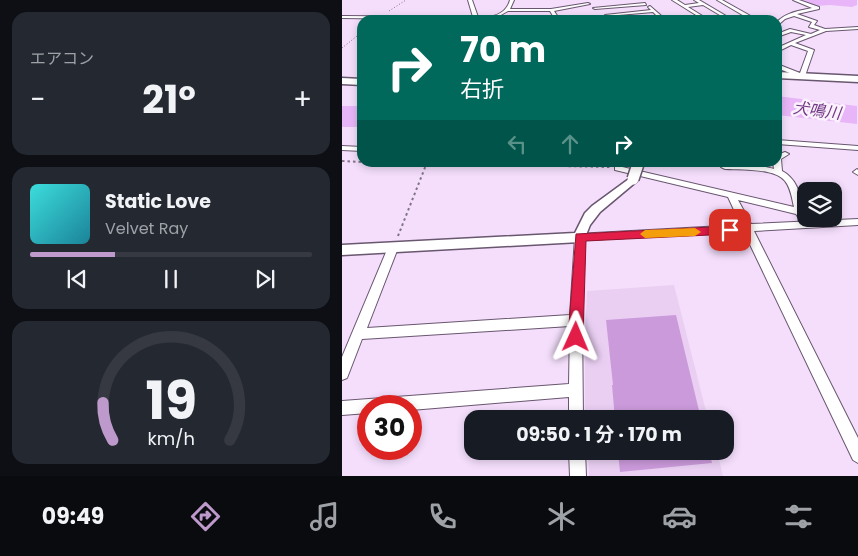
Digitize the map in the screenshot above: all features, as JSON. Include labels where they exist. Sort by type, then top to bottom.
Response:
[{"type":"main road","points":[[782,75],[857,79]]},
{"type":"main road","points":[[342,81],[357,82]]},
{"type":"street","points":[[470,0],[475,15]]},
{"type":"street","points":[[507,10],[512,0]]},
{"type":"street","points":[[674,0],[698,15]]},
{"type":"street","points":[[696,0],[723,15]]},
{"type":"street","points":[[782,20],[794,14],[817,8],[795,0]]},
{"type":"street","points":[[498,15],[507,10],[551,10],[587,1],[606,15]]},
{"type":"street","points":[[684,6],[721,1],[747,15]]},
{"type":"street","points":[[595,8],[643,2],[658,15]]},
{"type":"street","points":[[570,6],[580,14]]},
{"type":"street","points":[[551,10],[554,15]]},
{"type":"street","points":[[629,15],[654,11]]},
{"type":"street","points":[[794,14],[815,22],[811,26],[825,30]]},
{"type":"street","points":[[342,16],[357,16]]},
{"type":"street","points":[[782,47],[825,30],[858,28]]},
{"type":"street","points":[[782,34],[790,30],[812,35]]},
{"type":"street","points":[[782,43],[812,50],[802,76],[782,68]]},
{"type":"street","points":[[782,142],[858,148]]},
{"type":"street","points":[[342,148],[357,150]]},
{"type":"street","points":[[576,410],[576,320],[580,237],[586,219],[593,211],[626,187],[633,179],[637,167]]},
{"type":"street","points":[[725,167],[778,171],[790,180],[797,197]]},
{"type":"street","points":[[778,167],[778,171]]},
{"type":"street","points":[[618,168],[797,210]]},
{"type":"street","points":[[731,194],[858,455]]},
{"type":"street","points":[[842,222],[846,223]]},
{"type":"street","points":[[842,223],[858,222]]},
{"type":"street","points":[[342,250],[797,226]]},
{"type":"street","points":[[342,373],[393,248]]},
{"type":"street","points":[[358,334],[576,320]]},
{"type":"street","points":[[342,408],[575,390]]},
{"type":"street","points":[[577,460],[578,476]]},
{"type":"path","points":[[384,15],[406,0]]},
{"type":"path","points":[[342,48],[357,36]]},
{"type":"path","points":[[342,161],[357,162]]},
{"type":"path","points":[[393,248],[425,167]]},
{"type":"path","points":[[554,167],[618,168]]},
{"type":"shaded area","points":[[674,285],[706,410],[585,410],[587,291]]},
{"type":"shaded area","points":[[588,460],[719,460],[723,476],[589,476]]},
{"type":"water","points":[[798,0],[857,0],[857,5],[852,7],[816,6]]},
{"type":"water","name":"犬鳴川","points":[[782,97],[857,106],[857,124],[782,116]]},
{"type":"water","points":[[342,106],[357,106],[357,127],[342,127]]},
{"type":"building","points":[[676,315],[699,410],[614,410],[606,320]]},
{"type":"building","points":[[619,460],[711,460],[712,463],[620,472]]},
{"type":"slow traffic","points":[[645,234],[695,232]]},
{"type":"route","points":[[576,337],[580,237],[730,230]]}]
